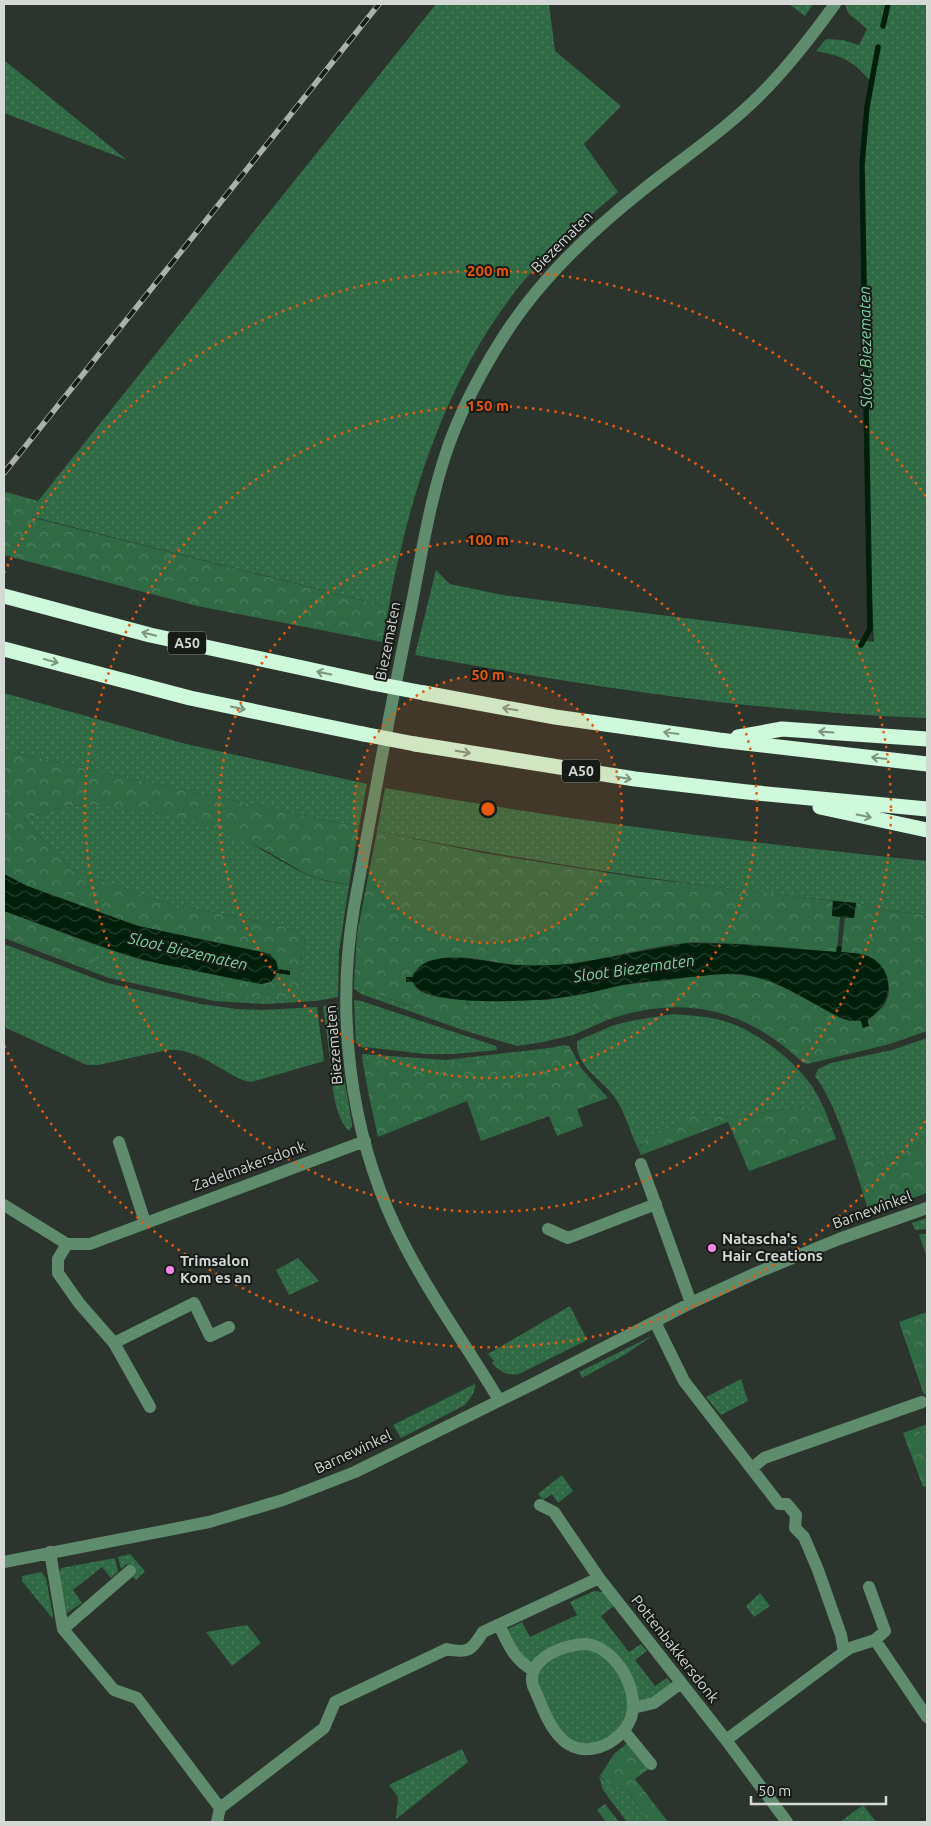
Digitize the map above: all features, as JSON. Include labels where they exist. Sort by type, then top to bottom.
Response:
[{"type":"highway","name":"A50","points":[[4,596],[150,635],[372,683],[555,717],[719,740],[927,764]]},
{"type":"highway","name":"A50","points":[[4,649],[190,698],[415,744],[636,780],[927,809]]},
{"type":"highway","name":"A50","points":[[719,740],[782,729],[927,739]]},
{"type":"highway","name":"A50","points":[[747,792],[927,830]]},
{"type":"street","name":"Biezematen","points":[[499,1400],[429,1289],[405,1246],[385,1203],[365,1141],[352,1080],[347,1039],[345,995],[349,934],[405,638],[436,488],[446,454],[466,404],[494,353],[535,293],[586,239],[613,214],[759,96],[793,59],[834,4]]},
{"type":"street","name":"Zadelmakersdonk","points":[[67,1244],[90,1244],[365,1141]]},
{"type":"street","points":[[119,1142],[145,1222]]},
{"type":"street","points":[[641,1164],[691,1303]]},
{"type":"street","points":[[548,1229],[568,1238],[656,1204]]},
{"type":"street","points":[[4,1205],[67,1244],[58,1259],[58,1273],[79,1303],[114,1343],[150,1407]]},
{"type":"street","name":"Barnewinkel","points":[[4,1562],[209,1522],[283,1500],[355,1472],[756,1272],[830,1242],[927,1208]]},
{"type":"street","points":[[114,1343],[194,1304],[210,1336],[229,1327]]},
{"type":"street","points":[[655,1322],[684,1381],[779,1504],[788,1504],[796,1515],[795,1528],[804,1537],[818,1570],[841,1635],[844,1652]]},
{"type":"street","points":[[752,1468],[764,1458],[922,1402]]},
{"type":"street","name":"Pottenbakkersdonk","points":[[540,1505],[554,1512],[599,1578],[726,1740],[787,1822]]},
{"type":"street","points":[[50,1552],[63,1629],[114,1690],[136,1698],[220,1808]]},
{"type":"street","points":[[63,1629],[130,1571]]},
{"type":"street","points":[[217,1822],[220,1808],[324,1728],[335,1702],[447,1649],[460,1652],[474,1647],[483,1632],[599,1578]]},
{"type":"street","points":[[726,1740],[844,1652],[850,1648],[875,1640],[885,1631],[869,1587]]},
{"type":"street","points":[[499,1625],[514,1655],[521,1663],[534,1671]]},
{"type":"street","points":[[875,1640],[927,1716]]},
{"type":"street","points":[[579,1644],[596,1646],[611,1655],[620,1668],[630,1692],[633,1708],[624,1731],[610,1742],[595,1749],[581,1750],[568,1745],[556,1732],[533,1686],[534,1671],[546,1656],[561,1648],[579,1644]]},
{"type":"street","points":[[633,1708],[654,1703],[681,1683]]},
{"type":"street","points":[[624,1731],[651,1764]]},
{"type":"green space","points":[[436,4],[549,4],[555,51],[621,106],[584,144],[618,192],[565,238],[528,276],[478,346],[447,408],[422,474],[403,540],[389,607],[33,517],[38,501]]},
{"type":"green space","points":[[789,4],[813,4],[805,16]]},
{"type":"green space","points":[[845,4],[927,4],[927,718],[863,715],[734,704],[606,687],[415,655],[436,570],[450,584],[503,595],[874,642],[864,413],[862,245],[862,189],[865,136],[872,83],[859,69],[847,61],[834,55],[816,51],[826,39],[843,40],[859,45],[867,29],[848,13]]},
{"type":"green space","points":[[4,60],[127,160],[4,113]]},
{"type":"green space","points":[[6,492],[38,501],[34,518],[389,607],[382,642],[197,606],[4,555],[4,495]]},
{"type":"green space","points":[[4,693],[182,743],[367,784],[359,827],[4,750]]},
{"type":"green space","points":[[4,750],[359,827],[349,885],[306,874],[263,849],[216,829],[154,812],[84,805],[64,807],[24,819],[71,869],[153,899],[282,926],[298,932],[305,940],[301,960],[304,973],[302,983],[285,997],[231,998],[224,994],[220,987],[221,981],[225,977],[261,984],[275,978],[277,973],[290,975],[290,971],[278,969],[276,961],[267,953],[138,926],[27,886],[4,874]]},
{"type":"green space","points":[[385,788],[656,830],[927,861],[927,914],[892,911],[856,903],[735,890],[615,873],[496,854],[377,831]]},
{"type":"green space","points":[[84,805],[144,810],[184,819],[241,839],[309,875],[349,885],[339,951],[338,997],[316,1001],[265,1004],[214,1001],[109,978],[4,938],[88,967],[97,949],[90,943],[142,960],[225,977],[221,981],[262,997],[285,997],[304,973],[301,961],[305,940],[298,932],[282,926],[153,899],[71,869],[24,819],[64,807]]},
{"type":"green space","points":[[377,831],[483,853],[635,877],[833,901],[832,916],[840,917],[837,952],[746,944],[686,943],[562,965],[518,965],[462,957],[439,959],[428,963],[414,973],[413,982],[421,991],[436,997],[467,1000],[466,1009],[457,1024],[354,985],[357,934]]},
{"type":"green space","points":[[856,903],[892,911],[927,914],[927,1031],[890,1044],[807,1064],[758,1029],[735,1018],[711,1011],[687,1008],[661,1008],[635,1012],[607,1020],[597,1012],[593,1005],[592,992],[604,989],[699,976],[735,974],[783,986],[841,1018],[861,1021],[863,1028],[886,1002],[889,987],[886,974],[877,962],[864,955],[841,952],[845,918],[854,918]]},
{"type":"green space","points":[[4,911],[90,943],[97,949],[97,955],[93,964],[88,967],[4,937]]},
{"type":"green space","points":[[4,944],[107,983],[201,1004],[236,1009],[263,1010],[317,1007],[324,1061],[251,1082],[245,1081],[191,1053],[175,1050],[167,1050],[98,1065],[87,1065],[4,1027]]},
{"type":"green space","points":[[354,985],[411,1007],[468,1005],[467,1000],[546,1000],[592,992],[592,1001],[595,1009],[607,1020],[573,1035],[517,1046],[466,1031],[361,994],[354,989]]},
{"type":"green space","points":[[354,1000],[496,1046],[497,1050],[454,1054],[425,1054],[362,1048],[361,1044],[356,1044]]},
{"type":"green space","points":[[323,1006],[338,1006],[341,1056],[330,1059]]},
{"type":"green space","points":[[673,1014],[725,1021],[760,1038],[778,1051],[802,1073],[813,1087],[824,1108],[803,1107],[759,1113],[744,1118],[699,1114],[640,1145],[638,1148],[617,1101],[608,1089],[589,1071],[580,1058],[577,1050],[577,1041],[614,1025]]},
{"type":"green space","points":[[927,1038],[927,1137],[904,1152],[854,1164],[833,1107],[815,1076],[818,1069],[831,1063],[892,1050]]},
{"type":"green space","points":[[564,1045],[569,1046],[572,1051],[568,1048],[498,1059],[446,1063],[421,1064],[380,1061],[363,1064],[362,1054],[446,1060]]},
{"type":"green space","points":[[568,1048],[572,1051],[581,1068],[608,1098],[577,1109],[583,1126],[557,1136],[549,1116],[481,1141],[467,1101],[378,1137],[363,1064],[375,1060],[423,1064],[470,1062]]},
{"type":"green space","points":[[341,1061],[352,1124],[349,1131],[340,1118],[332,1081],[331,1064]]},
{"type":"green space","points":[[803,1107],[824,1108],[836,1139],[749,1171],[728,1122],[641,1155],[638,1148],[651,1135],[699,1114],[744,1118],[759,1113]]},
{"type":"green space","points":[[927,1137],[927,1193],[869,1213],[854,1164],[904,1152]]},
{"type":"green space","points":[[927,1218],[927,1229],[915,1230],[912,1223]]},
{"type":"green space","points":[[919,1234],[927,1234],[927,1258]]},
{"type":"green space","points":[[298,1258],[319,1281],[289,1295],[276,1270]]},
{"type":"green space","points":[[570,1306],[587,1340],[519,1374],[504,1373],[492,1363],[494,1361],[488,1354]]},
{"type":"green space","points":[[927,1312],[927,1393],[924,1395],[899,1322]]},
{"type":"green space","points":[[652,1336],[626,1354],[582,1378],[579,1372]]},
{"type":"green space","points":[[741,1379],[748,1401],[721,1415],[706,1397]]},
{"type":"green space","points":[[475,1384],[474,1392],[465,1405],[401,1438],[393,1425]]},
{"type":"green space","points":[[927,1424],[927,1455],[922,1433],[917,1428]]},
{"type":"green space","points":[[917,1428],[924,1440],[927,1455],[927,1486],[923,1487],[903,1433]]},
{"type":"green space","points":[[562,1475],[573,1491],[558,1503],[552,1494],[543,1500],[538,1494]]},
{"type":"green space","points":[[130,1554],[145,1571],[136,1580],[133,1577],[136,1574],[127,1564],[121,1569],[118,1557]]},
{"type":"green space","points":[[115,1558],[118,1572],[111,1578],[102,1567],[73,1590],[82,1603],[67,1613],[59,1575],[61,1568]]},
{"type":"green space","points":[[41,1572],[46,1578],[52,1618],[22,1581],[22,1576]]},
{"type":"green space","points":[[594,1591],[609,1593],[614,1606],[601,1616],[629,1652],[641,1644],[647,1651],[635,1660],[655,1686],[667,1678],[672,1684],[656,1696],[637,1703],[632,1687],[592,1642],[534,1665],[521,1656],[507,1629],[522,1622],[530,1637],[577,1615],[570,1602]]},
{"type":"green space","points":[[760,1593],[770,1606],[754,1617],[746,1606]]},
{"type":"green space","points":[[247,1625],[261,1643],[232,1666],[206,1632]]},
{"type":"green space","points":[[586,1647],[612,1660],[628,1695],[627,1713],[618,1731],[598,1743],[577,1743],[564,1735],[555,1721],[537,1683],[540,1667],[547,1659]]},
{"type":"green space","points":[[630,1741],[651,1767],[635,1779],[668,1822],[650,1822],[628,1791],[607,1783],[600,1776],[614,1754]]},
{"type":"green space","points":[[462,1749],[468,1762],[396,1819],[398,1797],[389,1785]]},
{"type":"green space","points":[[599,1776],[607,1783],[628,1791],[650,1822],[627,1822],[603,1790]]},
{"type":"green space","points":[[605,1804],[619,1822],[606,1822],[597,1810]]},
{"type":"green space","points":[[863,1805],[876,1822],[840,1822]]},
{"type":"water","points":[[4,874],[27,886],[138,926],[270,954],[276,961],[278,969],[290,971],[290,975],[277,973],[271,982],[261,984],[126,955],[4,911]]},
{"type":"water","points":[[833,901],[856,903],[854,918],[832,916]]},
{"type":"water","points":[[687,943],[735,944],[836,952],[837,946],[842,947],[841,952],[865,955],[880,964],[888,981],[886,998],[875,1014],[867,1019],[869,1026],[863,1028],[861,1021],[841,1018],[781,986],[741,974],[721,974],[644,982],[552,999],[509,1001],[459,1000],[422,991],[413,982],[406,982],[406,977],[413,977],[419,967],[430,961],[443,958],[474,959],[514,965],[573,964]]},
{"type":"waterway","name":"Sloot Biezematen","points":[[883,26],[888,4]]},
{"type":"waterway","name":"Sloot Biezematen","points":[[861,645],[870,629],[862,165],[867,107],[878,47]]},
{"type":"railway","points":[[4,473],[379,4]]},
{"type":"place","name":"Natascha's Hair Creations","points":[[712,1248]]},
{"type":"place","name":"Trimsalon Kom es an","points":[[170,1270]]}]
